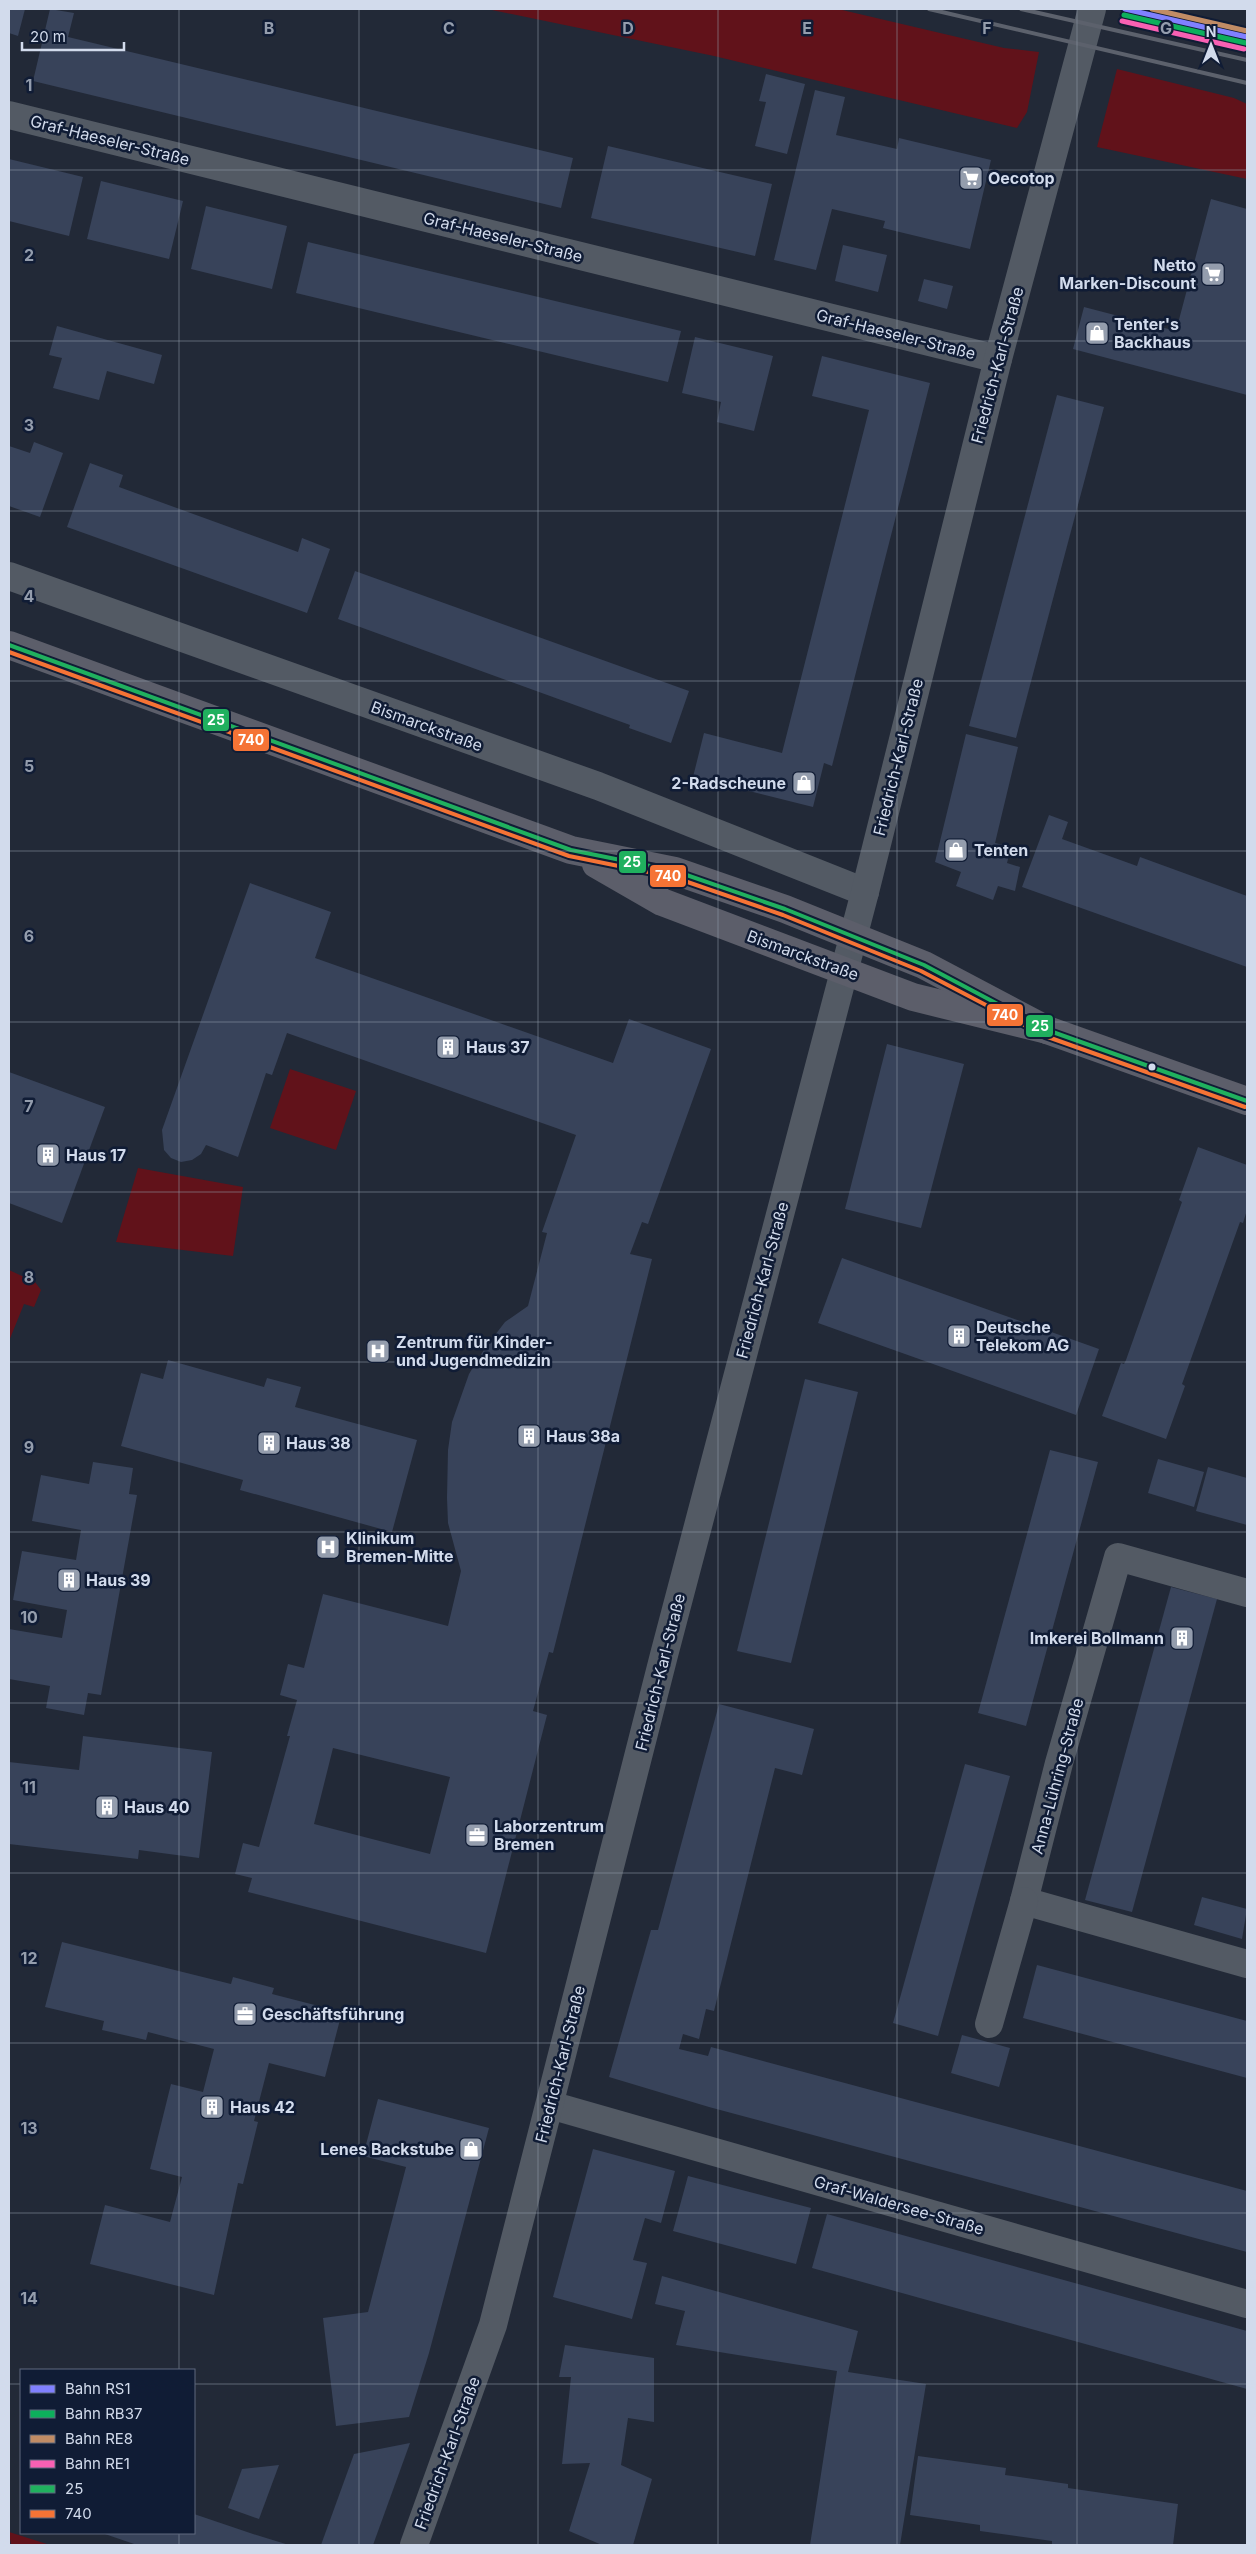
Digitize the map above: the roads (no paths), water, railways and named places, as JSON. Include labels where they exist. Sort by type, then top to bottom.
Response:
[{"type":"main road","name":"Bismarckstraße","points":[[9,645],[571,850],[675,871],[853,935],[932,968],[1047,1030]]},
{"type":"main road","name":"Bismarckstraße","points":[[571,850],[662,902],[844,971],[924,1000],[1047,1030],[1247,1101]]},
{"type":"street","name":"Friedrich-Karl-Straße","points":[[414,2545],[493,2325],[664,1655],[844,971],[853,935],[854,887],[1092,9]]},
{"type":"street","name":"Graf-Haeseler-Straße","points":[[9,114],[998,359]]},
{"type":"street","name":"Bismarckstraße","points":[[9,576],[598,786],[854,887]]},
{"type":"street","name":"Anna-Lühring-Straße","points":[[1024,1901],[1059,1763],[1118,1557],[1247,1593]]},
{"type":"street","points":[[990,2024],[1024,1901],[1247,1964]]},
{"type":"street","name":"Graf-Waldersee-Straße","points":[[550,2106],[1247,2304]]},
{"type":"railway","points":[[929,9],[1247,83]]},
{"type":"railway","points":[[1021,9],[1247,60]]},
{"type":"rail line","name":"RS1","points":[[1125,9],[1247,37]]},
{"type":"rail line","name":"RE8","points":[[1152,9],[1247,31]]},
{"type":"rail line","name":"RB37","points":[[1124,15],[1246,43]]},
{"type":"rail line","name":"RE1","points":[[1122,21],[1244,49]]},
{"type":"place","name":"Oecotop","points":[[971,178]]},
{"type":"place","name":"Netto Marken-Discount","points":[[1213,274]]},
{"type":"place","name":"Tenter's Backhaus","points":[[1097,333]]},
{"type":"place","name":"2-Radscheune","points":[[804,783]]},
{"type":"place","name":"Tenten","points":[[956,850]]},
{"type":"place","name":"Haus 37","points":[[448,1047]]},
{"type":"place","name":"Haus 17","points":[[48,1155]]},
{"type":"place","name":"Deutsche Telekom AG","points":[[959,1336]]},
{"type":"place","name":"Zentrum für Kinder- und Jugendmedizin","points":[[378,1351]]},
{"type":"place","name":"Haus 38a","points":[[529,1436]]},
{"type":"place","name":"Haus 38","points":[[269,1443]]},
{"type":"place","name":"Klinikum Bremen-Mitte","points":[[328,1547]]},
{"type":"place","name":"Haus 39","points":[[69,1580]]},
{"type":"place","name":"Imkerei Bollmann","points":[[1182,1638]]},
{"type":"place","name":"Haus 40","points":[[107,1807]]},
{"type":"place","name":"Laborzentrum Bremen","points":[[477,1835]]},
{"type":"place","name":"Geschäftsführung","points":[[245,2014]]},
{"type":"place","name":"Haus 42","points":[[212,2107]]},
{"type":"place","name":"Lenes Backstube","points":[[471,2149]]}]
